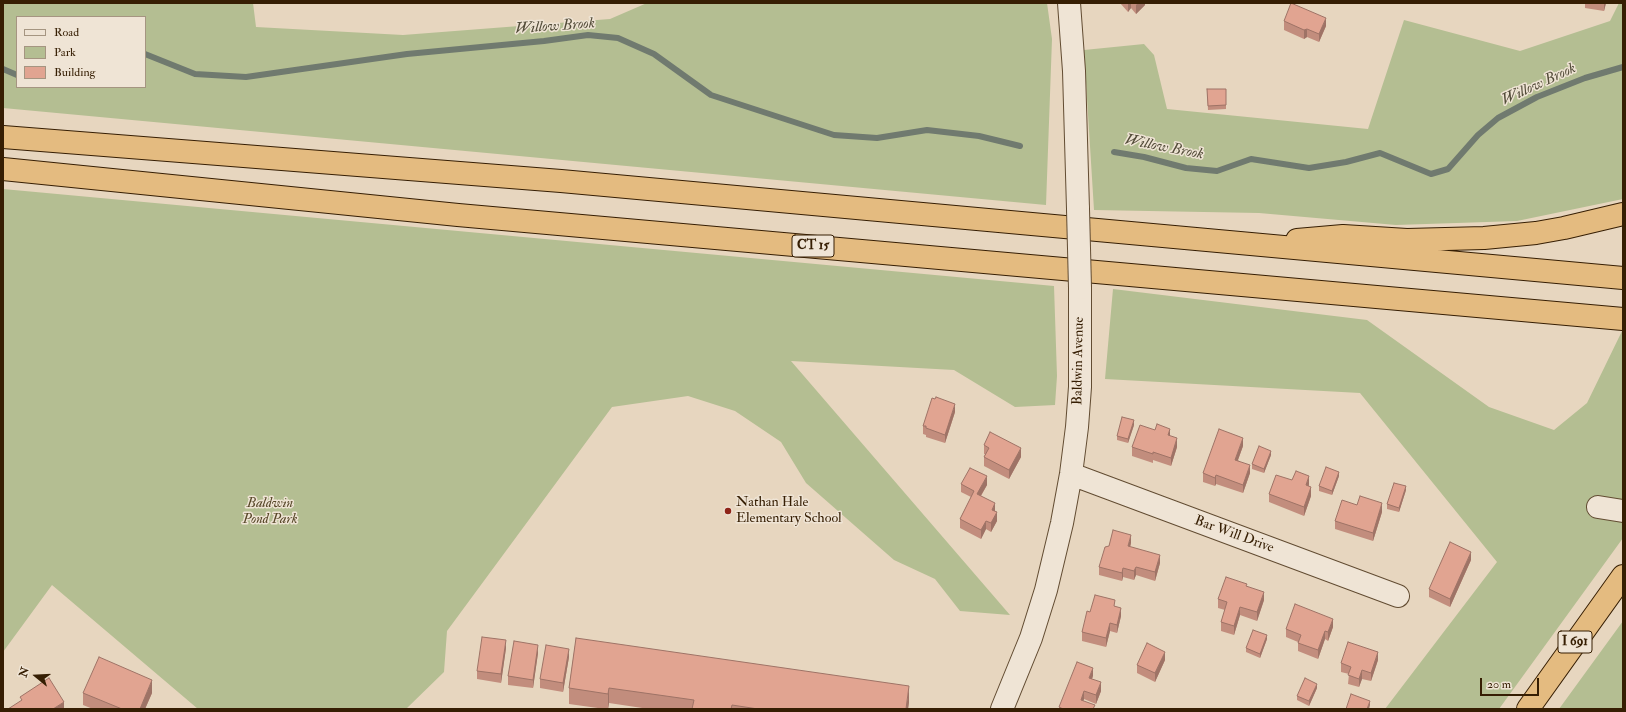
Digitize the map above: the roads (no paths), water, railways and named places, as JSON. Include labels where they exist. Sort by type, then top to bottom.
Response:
[{"type":"highway","points":[[3,137],[561,181],[1623,278]]},
{"type":"highway","name":"CT 15","points":[[3,169],[458,215],[1623,319]]},
{"type":"highway","points":[[1264,246],[1327,236],[1421,240],[1492,237],[1564,228],[1623,214]]},
{"type":"highway","name":"I 691","points":[[1528,709],[1623,576]]},
{"type":"street","name":"Baldwin Avenue","points":[[1002,709],[1031,638],[1044,598],[1071,474],[1077,427],[1080,387],[1080,288],[1074,71],[1069,3]]},
{"type":"street","name":"Bar Will Drive","points":[[1071,474],[1398,596]]},
{"type":"street","points":[[1598,507],[1623,511]]},
{"type":"waterway","name":"Willow Brook","points":[[146,54],[195,74],[246,77],[407,54],[544,41],[588,35],[618,38],[654,54],[711,95],[834,135],[877,138],[927,130],[979,136],[1020,146]]},
{"type":"waterway","name":"Willow Brook","points":[[1114,152],[1144,157],[1186,168],[1217,171],[1251,159],[1309,168],[1346,162],[1380,153],[1431,174],[1448,169],[1478,135],[1498,118],[1537,97],[1585,78],[1623,67]]},
{"type":"waterway","name":"Willow Brook","points":[[3,69],[16,75]]},
{"type":"place","name":"Nathan Hale Elementary School","points":[[728,511]]},
{"type":"park label","name":"Baldwin Pond Park","points":[[270,512]]}]
